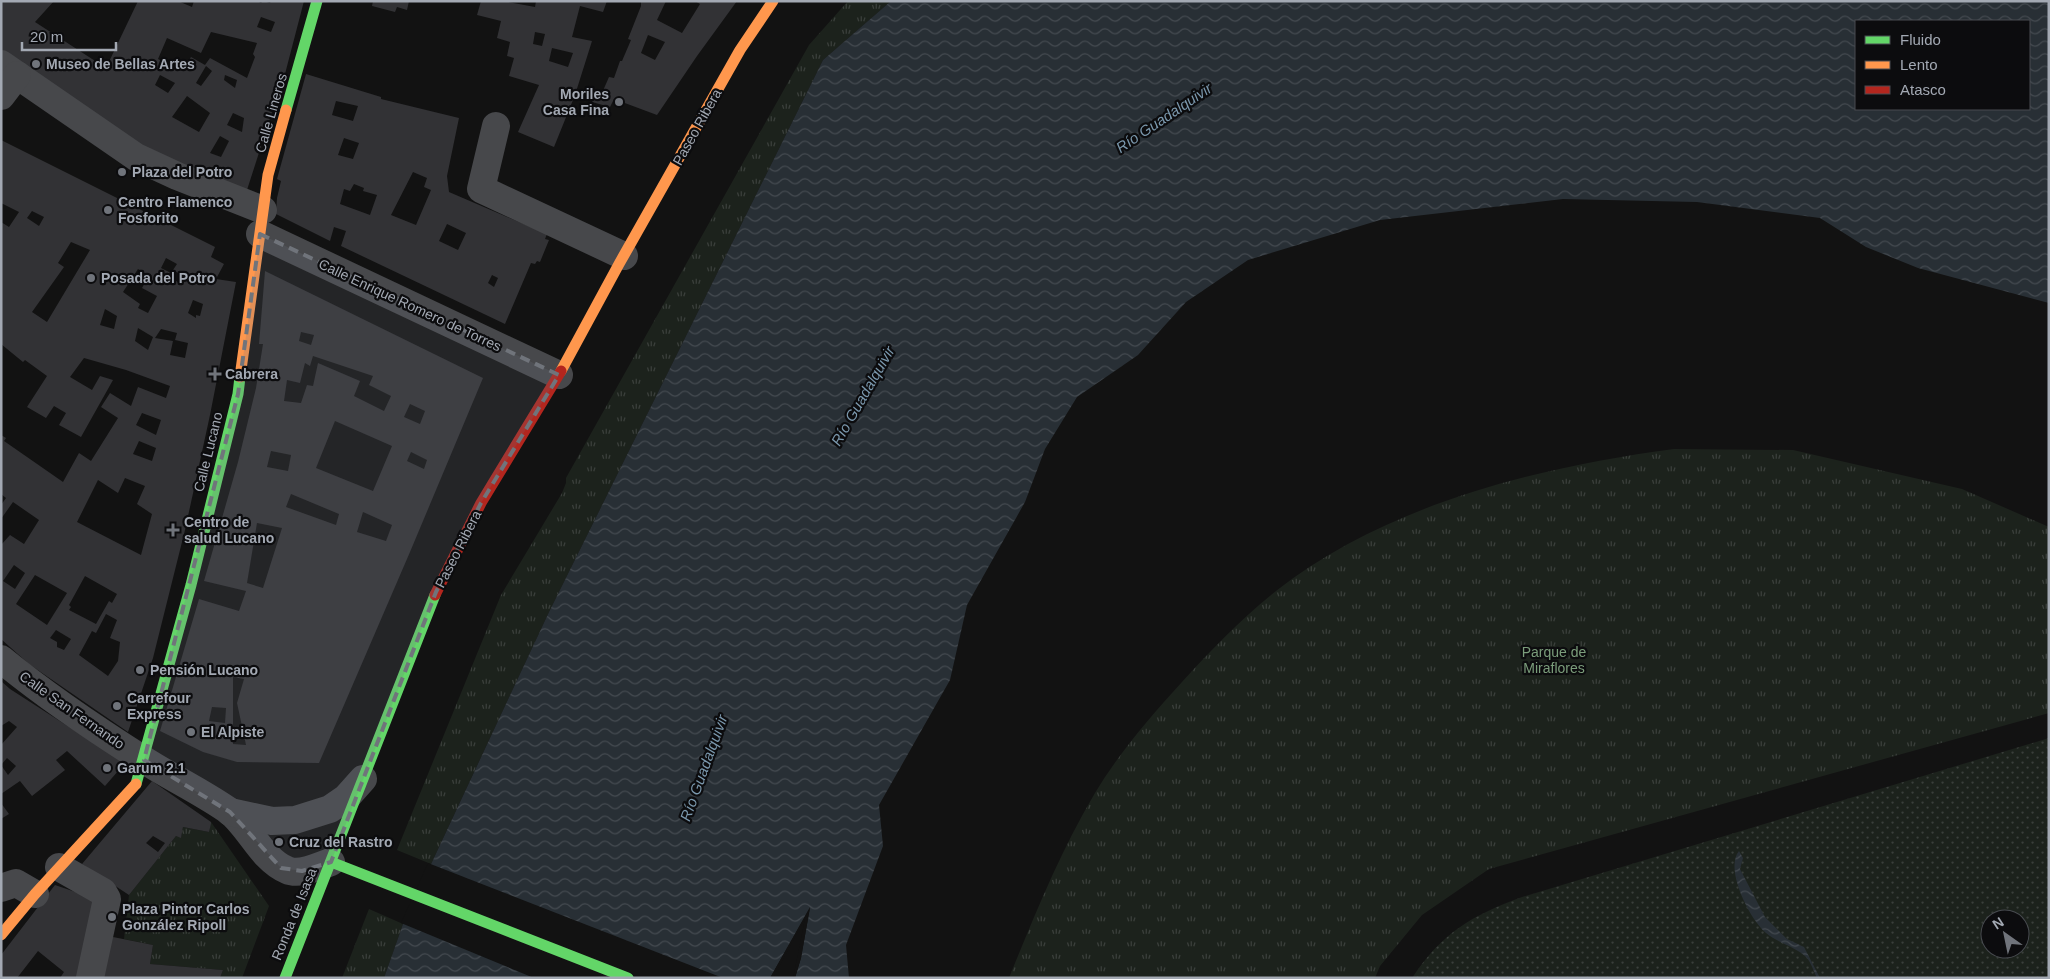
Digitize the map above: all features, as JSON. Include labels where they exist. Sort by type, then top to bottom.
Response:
[{"type":"street","name":"Calle Lineros","points":[[261,222],[268,175],[317,1]]},
{"type":"street","name":"Paseo Ribera","points":[[331,862],[436,592],[481,504],[559,375],[740,50],[773,1]]},
{"type":"street","points":[[6,78],[136,157],[261,222]]},
{"type":"street","points":[[496,126],[481,189],[624,256]]},
{"type":"street","name":"Calle Enrique Romero de Torres","points":[[261,222],[559,375]]},
{"type":"street","name":"Calle Lucano","points":[[1,935],[59,867],[138,782],[152,722],[191,586],[238,394],[261,222]]},
{"type":"street","name":"Calle San Fernando","points":[[1,659],[29,682],[144,760],[230,812]]},
{"type":"street","points":[[230,812],[272,821],[302,818],[330,809],[346,798],[363,779]]},
{"type":"street","points":[[230,812],[259,846],[281,868],[290,872],[302,871],[331,862],[628,978]]},
{"type":"street","name":"Ronda de Isasa","points":[[285,978],[331,862]]},
{"type":"street","points":[[59,867],[103,892],[107,899],[90,978]]},
{"type":"street","points":[[1,888],[16,882],[35,894]]},
{"type":"highlighted area","points":[[260,234],[559,375],[481,503],[436,592],[331,862],[302,871],[281,868],[230,812],[144,760],[238,394]]},
{"type":"green space","points":[[848,1],[891,1],[823,60],[549,612],[431,864],[397,850],[501,595],[562,493],[566,478],[809,45]]},
{"type":"green space","name":"Parque de Miraflores","points":[[1674,449],[1793,450],[1962,489],[2049,527],[2049,713],[1489,869],[1422,915],[1380,966],[1375,978],[1009,978],[1038,907],[1070,838],[1095,793],[1114,764],[1170,695],[1204,658],[1263,601],[1319,561],[1365,535],[1414,513],[1465,494],[1517,479],[1570,467]]},
{"type":"green space","points":[[2049,738],[2049,978],[1412,978],[1447,937],[1473,919],[1504,904]]},
{"type":"green space","points":[[211,822],[269,906],[242,978],[220,978],[223,970],[150,964],[153,945],[124,939],[129,895],[176,836],[181,837],[183,827],[209,832]]},
{"type":"green space","points":[[369,909],[403,924],[384,978],[342,978]]},
{"type":"water","name":"Río Guadalquivir","points":[[891,1],[2049,1],[2049,303],[1918,268],[1866,247],[1820,218],[1697,202],[1563,199],[1380,220],[1248,260],[1186,302],[1138,355],[1077,397],[1045,449],[1025,502],[967,605],[950,680],[879,805],[883,846],[846,945],[849,978],[795,978],[801,958],[810,908],[770,978],[384,978],[403,924],[549,612],[823,60]]},
{"type":"water","points":[[1739,851],[1743,858],[1740,869],[1765,917],[1787,939],[1804,947],[1820,978],[1817,978],[1806,957],[1766,933],[1753,917],[1746,906],[1737,881],[1735,859]]},
{"type":"pier","points":[[428,863],[723,978],[534,978],[401,923]]},
{"type":"pier","points":[[810,907],[801,958],[795,978],[793,978],[805,919],[773,978],[770,978]]},
{"type":"building","points":[[1,1],[54,1],[35,22],[106,68],[138,1],[178,1],[192,7],[194,1],[257,1],[261,3],[263,1],[270,3],[271,1],[304,1],[285,74],[282,73],[269,111],[272,112],[247,190],[131,147],[1,53]],"holes":[[[261,17],[275,22],[271,32],[257,27]],[[211,32],[257,43],[253,54],[255,57],[247,78],[210,58],[205,65],[191,57],[186,65],[180,62],[176,68],[158,59],[167,38],[201,53]],[[206,66],[212,71],[201,86],[196,83]],[[160,75],[175,83],[168,93],[155,85]],[[225,75],[237,80],[235,88],[224,80]],[[187,96],[210,113],[199,132],[172,117]],[[233,113],[244,118],[242,132],[227,125]],[[220,136],[229,141],[221,157],[210,153]]]},
{"type":"building","points":[[373,1],[409,1],[407,10],[397,7],[395,12],[372,6]]},
{"type":"building","points":[[481,1],[503,1],[535,7],[536,1],[607,1],[603,12],[580,6],[572,37],[592,41],[575,95],[554,147],[518,132],[539,85],[509,76],[514,58],[507,56],[510,42],[497,38],[501,21],[477,15]],"holes":[[[535,32],[545,34],[542,46],[533,44]],[[552,48],[573,53],[568,67],[549,61]]]},
{"type":"building","points":[[641,1],[666,1],[657,20],[682,33],[700,4],[695,1],[737,1],[657,115],[614,99],[610,107],[592,102],[597,91],[602,93],[609,77],[614,78],[631,40],[628,39],[641,6]],"holes":[[[648,35],[665,42],[655,60],[641,53]]]},
{"type":"building","points":[[306,74],[381,97],[381,99],[459,118],[447,176],[449,192],[547,234],[545,239],[549,240],[540,262],[531,263],[505,324],[341,246],[346,231],[334,227],[330,241],[276,214],[281,181],[277,179]],"holes":[[[336,101],[358,106],[353,121],[332,115]],[[344,138],[359,143],[353,159],[338,155]],[[413,172],[427,178],[424,187],[431,190],[416,225],[391,215]],[[354,184],[364,188],[363,191],[377,195],[370,215],[340,204],[344,189],[350,191]],[[447,224],[466,233],[458,250],[439,241]],[[492,275],[498,278],[494,287],[488,283]]]},
{"type":"building","points":[[1,140],[215,247],[211,257],[224,264],[216,279],[236,282],[185,530],[153,658],[128,732],[29,664],[1,639],[1,545],[10,535],[24,544],[39,520],[13,502],[1,519],[1,505],[6,498],[1,494],[1,435],[6,438],[4,441],[63,482],[79,453],[91,461],[118,418],[101,407],[110,393],[131,406],[138,387],[166,398],[170,386],[126,370],[84,358],[70,377],[92,390],[100,376],[113,380],[81,437],[59,425],[66,413],[54,406],[46,418],[27,407],[47,376],[25,360],[23,362],[1,344],[1,222],[9,227],[19,212],[1,203]],"holes":[[[32,211],[44,217],[39,226],[27,218]],[[71,242],[90,250],[47,322],[32,312],[64,267],[58,263]],[[166,258],[177,264],[173,270],[183,276],[179,283],[169,276],[171,273],[161,268]],[[138,269],[149,276],[142,288],[157,296],[148,313],[138,308],[140,304],[123,292]],[[193,300],[203,304],[200,316],[196,315],[196,318],[188,313]],[[105,309],[117,316],[114,329],[100,325]],[[138,328],[153,337],[148,350],[135,341]],[[161,329],[177,333],[175,340],[188,343],[185,358],[170,355],[173,341],[155,338]],[[142,413],[161,420],[156,435],[136,425]],[[139,441],[156,448],[152,461],[133,454]],[[125,478],[145,486],[137,504],[152,514],[141,555],[77,522],[98,480],[118,493]],[[14,565],[25,573],[15,589],[3,581]],[[35,575],[67,593],[47,625],[16,604]],[[85,576],[117,594],[112,603],[109,601],[96,624],[69,610],[71,607],[69,605]],[[106,614],[117,620],[110,638],[120,642],[118,661],[108,676],[79,655],[92,631],[96,633]],[[56,630],[71,639],[64,650],[57,647],[57,642],[50,638]]]},
{"type":"building","points":[[265,271],[483,378],[319,763],[237,762],[203,752],[160,731],[199,599],[239,611],[246,591],[204,581],[238,462],[256,388],[263,344],[259,344]],"holes":[[[301,332],[314,335],[311,345],[299,341]],[[313,356],[373,376],[369,385],[391,396],[384,411],[354,396],[360,381],[318,363],[313,386],[307,385],[301,403],[284,401],[287,380],[300,383],[305,363],[310,366]],[[410,404],[425,411],[420,424],[404,417]],[[335,421],[392,446],[373,491],[316,468]],[[271,451],[291,455],[288,471],[267,467]],[[411,452],[427,460],[424,469],[407,461]],[[291,494],[339,514],[336,525],[286,507]],[[363,512],[392,525],[386,541],[357,532]],[[257,523],[282,528],[263,588],[247,583]],[[233,677],[244,679],[237,703],[246,745],[233,744]],[[212,707],[226,708],[225,723],[209,721]]]},
{"type":"building","points":[[1,681],[10,689],[125,763],[105,786],[67,751],[56,760],[65,770],[32,796],[20,781],[1,794],[1,765],[1,745],[17,727],[9,721],[1,726]],"holes":[[[7,758],[16,766],[8,775],[1,765]]]},
{"type":"building","points":[[152,781],[211,822],[209,832],[183,827],[181,838],[176,836],[129,895],[82,864]],"holes":[[[153,836],[165,843],[158,852],[146,843]]]},
{"type":"building","points":[[1,803],[9,814],[1,819]]},
{"type":"building","points":[[55,885],[99,900],[81,978],[60,978],[64,972],[38,951],[17,978],[1,978],[1,955]]},
{"type":"building","points":[[108,936],[153,945],[150,964],[223,970],[220,978],[99,978]]},
{"type":"traffic: fast","points":[[286,110],[317,1]]},
{"type":"traffic: fast","points":[[136,784],[191,585],[238,394],[240,377]]},
{"type":"traffic: fast","points":[[285,978],[435,595]]},
{"type":"traffic: fast","points":[[331,862],[628,978]]},
{"type":"traffic: slow","points":[[561,371],[740,50],[773,1]]},
{"type":"traffic: slow","points":[[240,377],[268,175],[286,110]]},
{"type":"traffic: slow","points":[[1,935],[35,894],[136,784]]},
{"type":"traffic: jam","points":[[435,595],[481,503],[561,371]]},
{"type":"place","name":"Museo de Bellas Artes","points":[[36,64]]},
{"type":"place","name":"Moriles Casa Fina","points":[[619,102]]},
{"type":"place","name":"Plaza del Potro","points":[[122,172]]},
{"type":"place","name":"Centro Flamenco Fosforito","points":[[108,210]]},
{"type":"place","name":"Posada del Potro","points":[[91,278]]},
{"type":"place","name":"Cabrera","points":[[215,374]]},
{"type":"place","name":"Centro de salud Lucano","points":[[173,530]]},
{"type":"place","name":"Pensión Lucano","points":[[140,670]]},
{"type":"place","name":"Carrefour Express","points":[[117,706]]},
{"type":"place","name":"El Alpiste","points":[[191,732]]},
{"type":"place","name":"Garum 2.1","points":[[107,768]]},
{"type":"place","name":"Cruz del Rastro","points":[[279,842]]},
{"type":"place","name":"Plaza Pintor Carlos González Ripoll","points":[[112,917]]}]
